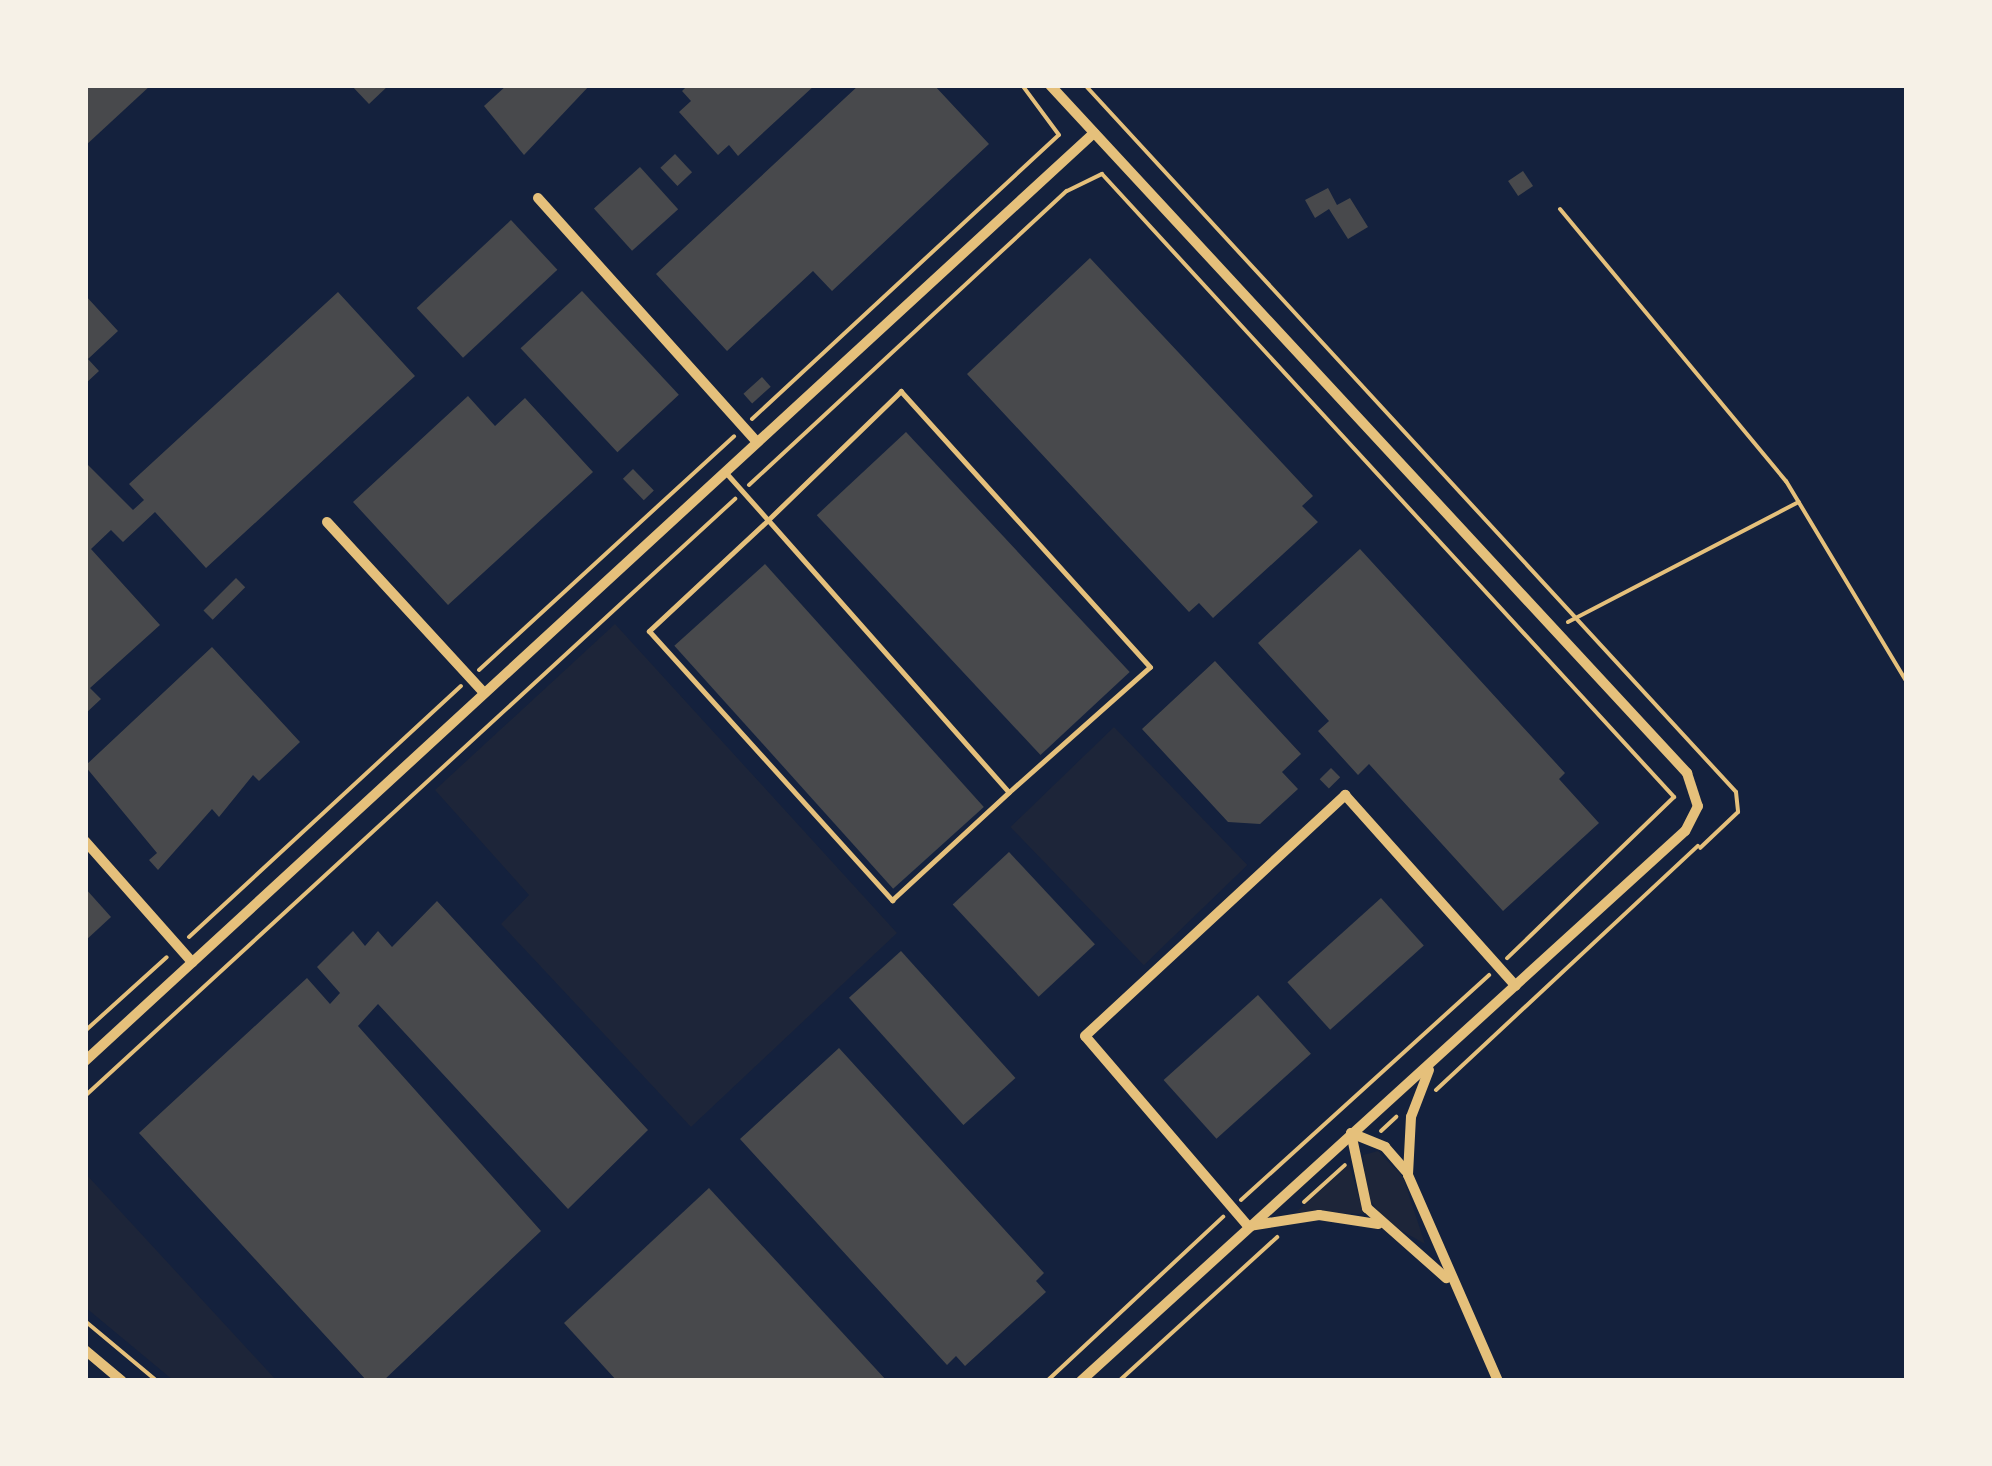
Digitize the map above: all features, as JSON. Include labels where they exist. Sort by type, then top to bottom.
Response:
[{"type":"street","points":[[1050,85],[1688,773],[1698,797],[1684,832],[1081,1381]]},
{"type":"street","points":[[85,1061],[1094,133]]},
{"type":"street","points":[[538,198],[757,442]]},
{"type":"street","points":[[327,522],[484,693]]},
{"type":"street","points":[[1248,1226],[1085,1036],[1345,796],[1516,986]]},
{"type":"street","points":[[85,842],[192,962]]},
{"type":"street","points":[[1408,1174],[1411,1117],[1431,1064]]},
{"type":"street","points":[[1351,1133],[1385,1147],[1408,1174],[1450,1282],[1498,1381]]},
{"type":"street","points":[[1351,1133],[1355,1179],[1378,1224],[1450,1282]]},
{"type":"street","points":[[1248,1226],[1319,1215],[1378,1224]]},
{"type":"street","points":[[85,1350],[122,1381]]},
{"type":"lane","points":[[901,391],[1150,667],[1009,792],[892,900],[649,631],[901,391]]},
{"type":"lane","points":[[725,472],[1009,792]]},
{"type":"path","points":[[85,1031],[1058,135],[1022,85]]},
{"type":"path","points":[[1085,85],[1740,797],[1738,812],[1700,848]]},
{"type":"path","points":[[85,1096],[1067,191],[1102,174],[1674,798],[1499,966],[1047,1381]]},
{"type":"path","points":[[1560,208],[1798,502],[1907,682]]},
{"type":"path","points":[[1556,629],[1798,502]]},
{"type":"path","points":[[85,1321],[157,1381]]},
{"type":"shaded area","points":[[615,624],[897,933],[691,1127],[501,924],[529,895],[435,790]]},
{"type":"shaded area","points":[[1114,727],[1247,865],[1144,965],[1010,827]]},
{"type":"shaded area","points":[[1378,1151],[1403,1177],[1425,1244],[1386,1222],[1366,1194],[1363,1155]]},
{"type":"shaded area","points":[[1349,1164],[1364,1214],[1296,1212]]},
{"type":"shaded area","points":[[85,1173],[277,1381],[174,1381],[85,1307]]},
{"type":"building","points":[[85,85],[151,85],[85,146]]},
{"type":"building","points":[[351,85],[389,85],[369,104]]},
{"type":"building","points":[[507,85],[590,85],[524,155],[484,106]]},
{"type":"building","points":[[688,85],[815,85],[738,156],[729,145],[718,155],[679,112],[691,101],[682,91]]},
{"type":"building","points":[[859,85],[934,85],[989,144],[832,291],[813,271],[727,351],[656,274]]},
{"type":"building","points":[[675,154],[692,172],[677,186],[660,168]]},
{"type":"building","points":[[640,167],[678,209],[632,251],[594,208]]},
{"type":"building","points":[[1523,171],[1533,186],[1518,196],[1508,181]]},
{"type":"building","points":[[1328,188],[1337,205],[1350,198],[1368,227],[1348,239],[1329,209],[1315,218],[1305,200]]},
{"type":"building","points":[[511,220],[557,270],[463,358],[417,308]]},
{"type":"building","points":[[1090,258],[1313,496],[1302,506],[1318,522],[1213,618],[1199,603],[1189,612],[967,374]]},
{"type":"building","points":[[582,291],[679,395],[617,452],[521,348]]},
{"type":"building","points":[[338,292],[415,376],[206,568],[155,512],[123,542],[111,530],[91,549],[160,625],[90,688],[101,699],[85,714],[85,462],[133,510],[144,500],[129,484]]},
{"type":"building","points":[[85,295],[118,331],[88,359],[99,371],[85,384]]},
{"type":"building","points":[[762,377],[771,387],[752,403],[743,394]]},
{"type":"building","points":[[468,396],[495,426],[525,398],[593,472],[448,605],[353,502]]},
{"type":"building","points":[[906,432],[1130,672],[1040,755],[817,515]]},
{"type":"building","points":[[633,469],[654,491],[644,500],[623,479]]},
{"type":"building","points":[[1360,549],[1565,773],[1559,779],[1599,823],[1503,911],[1369,764],[1358,775],[1318,731],[1329,721],[1258,643]]},
{"type":"building","points":[[765,564],[984,807],[893,889],[674,646]]},
{"type":"building","points":[[236,578],[245,587],[213,620],[203,611]]},
{"type":"building","points":[[212,647],[300,742],[259,781],[253,775],[219,817],[212,809],[158,870],[149,860],[157,853],[85,766]]},
{"type":"building","points":[[1215,661],[1301,754],[1282,772],[1298,789],[1260,824],[1228,822],[1142,729]]},
{"type":"building","points":[[1331,768],[1340,777],[1329,789],[1320,779]]},
{"type":"building","points":[[1009,852],[1095,944],[1039,997],[953,905]]},
{"type":"building","points":[[85,888],[111,917],[85,941]]},
{"type":"building","points":[[1381,898],[1424,946],[1330,1030],[1287,982]]},
{"type":"building","points":[[437,901],[648,1130],[568,1209],[378,1004],[358,1026],[541,1231],[383,1381],[367,1381],[139,1133],[307,978],[330,1004],[340,993],[317,967],[353,931],[365,946],[378,931],[392,947]]},
{"type":"building","points":[[901,951],[1015,1078],[963,1125],[849,998]]},
{"type":"building","points":[[1258,995],[1311,1054],[1216,1139],[1164,1080]]},
{"type":"building","points":[[839,1048],[1044,1273],[1036,1281],[1046,1292],[965,1366],[956,1356],[947,1365],[740,1139]]},
{"type":"building","points":[[709,1188],[887,1381],[617,1381],[564,1323]]}]
